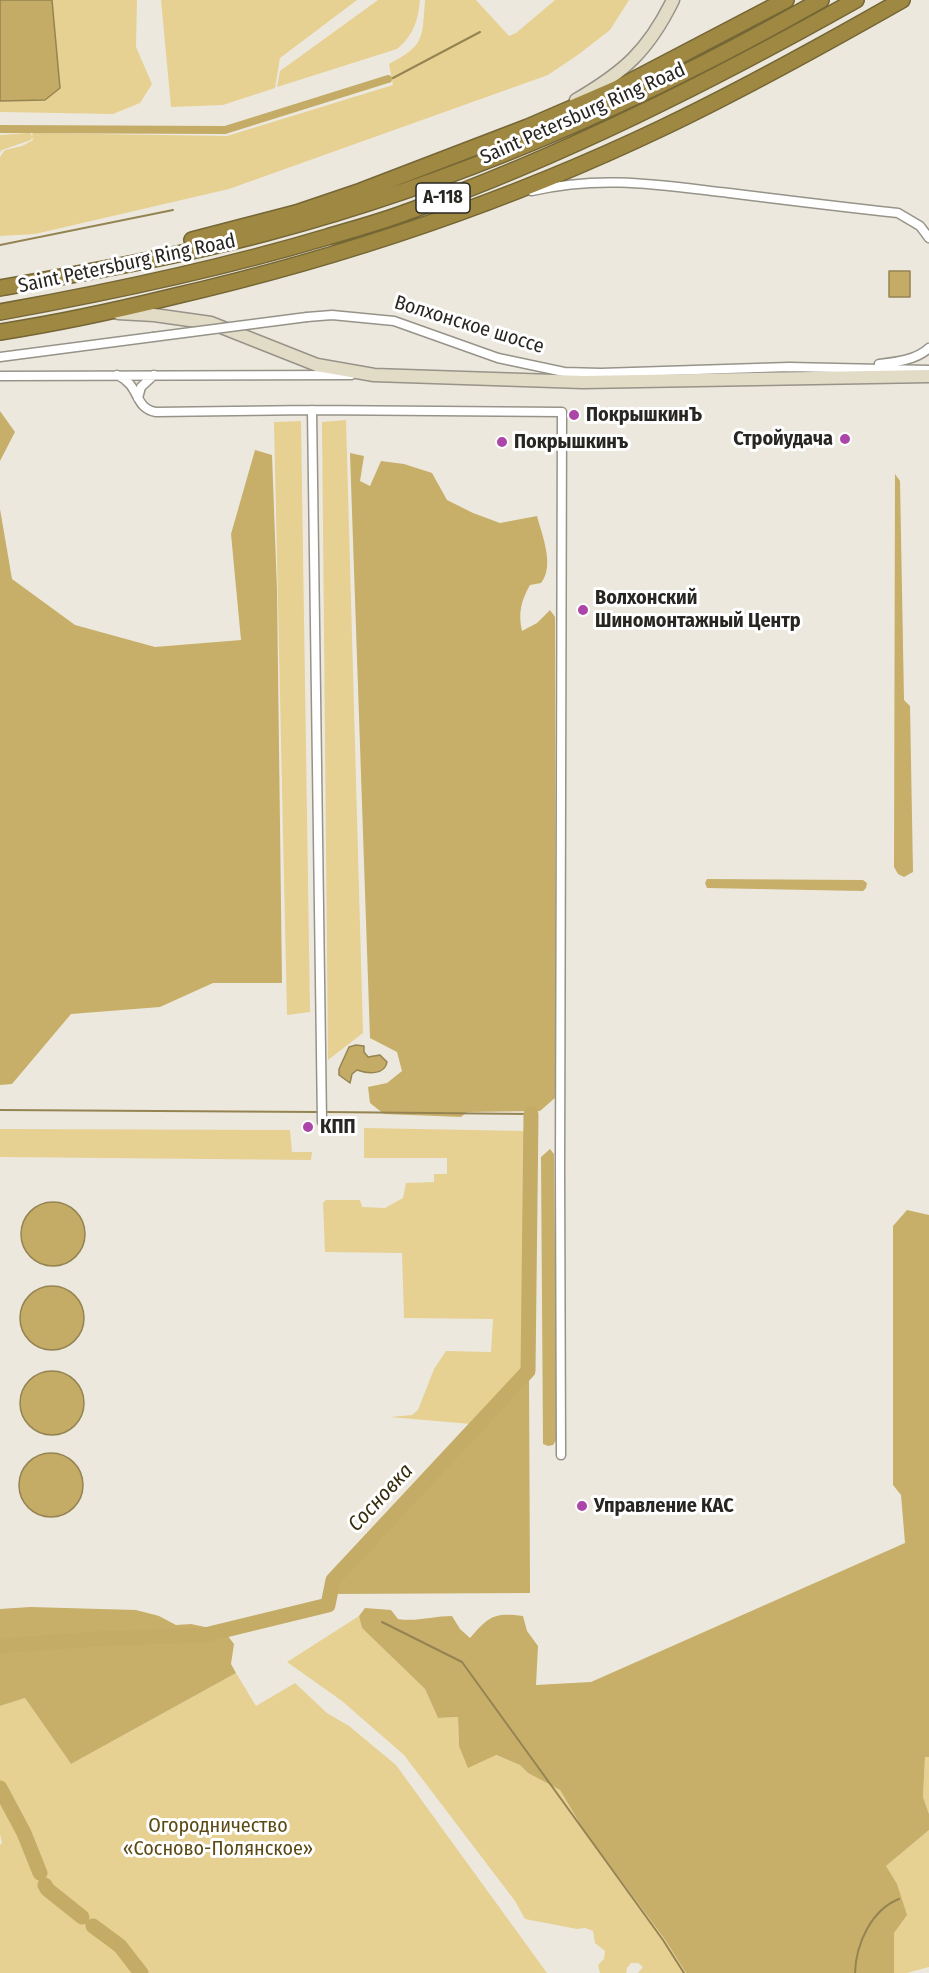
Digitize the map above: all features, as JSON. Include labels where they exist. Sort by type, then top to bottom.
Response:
[{"type":"highway","points":[[85,272],[225,230],[296,213],[417,171],[616,89],[786,0]]},
{"type":"highway","name":"Saint Petersburg Ring Road","points":[[0,288],[266,233],[398,193],[489,161],[658,85],[821,0]]},
{"type":"highway","name":"Saint Petersburg Ring Road","points":[[0,312],[117,291],[216,268],[405,213],[495,178],[602,132],[667,101],[856,0]]},
{"type":"highway","points":[[0,332],[48,325],[273,272],[412,230],[497,200],[660,129],[734,92],[902,0]]},
{"type":"main road","points":[[528,127],[622,70],[647,45],[673,0]]},
{"type":"main road","points":[[102,313],[154,315],[211,323],[317,365],[374,375]]},
{"type":"main road","name":"Волхонское шоссе","points":[[374,375],[583,381],[928,374]]},
{"type":"street","points":[[497,200],[579,182],[650,184],[898,213],[920,226],[929,238]]},
{"type":"street","name":"Волхонское шоссе","points":[[0,357],[332,315],[394,321],[498,358],[564,372],[837,368],[928,374]]},
{"type":"street","points":[[837,368],[907,360],[922,354],[929,348]]},
{"type":"street","points":[[117,375],[127,380],[148,411],[156,412],[312,410],[562,412],[561,1455]]},
{"type":"street","points":[[138,398],[141,387],[155,375]]},
{"type":"street","name":"Волхонское шоссе","points":[[0,376],[374,375]]},
{"type":"street","points":[[312,410],[322,1122]]},
{"type":"green space","points":[[13,0],[137,0],[136,47],[152,84],[140,103],[113,114],[0,112],[0,101],[19,100]]},
{"type":"green space","points":[[161,0],[357,0],[280,58],[275,88],[223,105],[171,107]]},
{"type":"green space","points":[[378,0],[420,0],[414,28],[397,49],[277,87],[280,71]]},
{"type":"green space","points":[[425,0],[476,0],[509,36],[516,33],[555,0],[629,0],[610,30],[548,75],[229,189],[35,234],[0,236],[0,157],[5,150],[22,146],[33,140],[32,137],[31,140],[2,150],[0,152],[0,135],[30,133],[32,136],[33,133],[227,136],[393,85],[389,64],[409,51],[419,40]]},
{"type":"green space","points":[[346,420],[363,1033],[328,1060],[322,422]]},
{"type":"green space","points":[[301,421],[310,1012],[287,1015],[274,422]]},
{"type":"green space","points":[[364,1128],[526,1131],[525,1365],[471,1424],[390,1417],[412,1415],[418,1410],[434,1369],[446,1351],[491,1352],[493,1319],[404,1318],[402,1253],[325,1252],[323,1203],[326,1200],[360,1200],[362,1207],[385,1208],[403,1198],[406,1183],[434,1182],[434,1174],[447,1174],[447,1158],[364,1158]]},
{"type":"green space","points":[[0,1129],[290,1130],[292,1152],[312,1152],[311,1160],[0,1157]]},
{"type":"green space","points":[[359,1616],[362,1628],[425,1689],[438,1718],[458,1717],[459,1746],[495,1755],[520,1765],[528,1773],[560,1790],[583,1829],[666,1941],[686,1973],[638,1973],[643,1967],[638,1963],[631,1963],[626,1973],[600,1973],[598,1965],[604,1959],[605,1951],[595,1943],[593,1931],[525,1919],[515,1901],[404,1755],[342,1701],[287,1662]]},
{"type":"green space","name":"Огородничество «Сосново-Полянское»","points":[[236,1673],[256,1706],[295,1683],[327,1713],[349,1726],[396,1765],[547,1973],[0,1973],[0,1845],[2,1843],[0,1834],[0,1706],[25,1698],[71,1764]]},
{"type":"green space","points":[[925,1757],[929,1757],[929,1814],[923,1797]]},
{"type":"green space","points":[[929,1830],[929,1967],[907,1973],[894,1973],[894,1933],[886,1866]]},
{"type":"shaded area","points":[[0,0],[52,0],[60,88],[45,100],[0,101]]},
{"type":"shaded area","points":[[889,271],[910,271],[910,297],[889,297]]},
{"type":"shaded area","points":[[0,411],[15,432],[0,461]]},
{"type":"shaded area","points":[[255,450],[272,455],[277,590],[282,983],[213,983],[160,1007],[71,1014],[12,1084],[0,1085],[0,509],[12,579],[75,625],[155,647],[241,640],[231,534]]},
{"type":"shaded area","points":[[350,453],[364,456],[360,481],[370,486],[381,461],[404,464],[432,473],[447,500],[473,513],[500,523],[537,516],[542,532],[547,559],[545,576],[541,583],[530,585],[524,596],[520,613],[522,631],[537,623],[550,610],[555,617],[556,1097],[540,1111],[467,1112],[461,1117],[384,1114],[370,1103],[368,1087],[387,1083],[402,1071],[397,1052],[370,1038]]},
{"type":"shaded area","points":[[895,474],[900,481],[904,700],[910,706],[913,872],[904,877],[898,874],[894,867]]},
{"type":"shaded area","points":[[707,879],[863,880],[867,883],[863,891],[707,888],[705,883]]},
{"type":"shaded area","points":[[364,1046],[364,1052],[368,1057],[380,1055],[387,1062],[380,1071],[371,1073],[357,1070],[352,1074],[350,1083],[339,1075],[339,1069],[349,1047]]},
{"type":"shaded area","points":[[550,1149],[554,1154],[557,1439],[553,1445],[548,1446],[543,1444],[541,1157]]},
{"type":"shaded area","points":[[47,1202],[59,1202],[76,1211],[83,1222],[85,1234],[83,1246],[76,1257],[59,1266],[47,1266],[35,1261],[26,1252],[21,1240],[21,1228],[26,1216],[35,1207]]},
{"type":"shaded area","points":[[907,1210],[929,1215],[929,1757],[925,1757],[923,1797],[929,1814],[929,1830],[886,1866],[897,1884],[907,1915],[894,1933],[894,1973],[686,1973],[666,1941],[583,1829],[560,1790],[528,1773],[520,1765],[496,1755],[468,1768],[459,1746],[458,1717],[438,1718],[425,1689],[362,1628],[359,1616],[365,1608],[391,1610],[398,1619],[405,1620],[452,1616],[460,1629],[470,1638],[487,1620],[493,1617],[498,1615],[523,1616],[527,1631],[538,1646],[536,1685],[591,1682],[905,1543],[901,1495],[893,1485],[893,1226]]},
{"type":"shaded area","points":[[52,1286],[64,1288],[75,1295],[82,1306],[84,1318],[82,1330],[75,1341],[64,1348],[52,1350],[40,1348],[29,1341],[22,1330],[20,1318],[22,1306],[29,1295],[40,1288]]},
{"type":"shaded area","points":[[52,1371],[64,1373],[75,1380],[82,1391],[84,1403],[82,1415],[75,1426],[64,1433],[52,1435],[40,1433],[29,1426],[22,1415],[20,1403],[22,1391],[29,1380],[40,1373]]},
{"type":"shaded area","points":[[529,1376],[530,1593],[329,1594]]},
{"type":"shaded area","points":[[51,1453],[63,1455],[74,1462],[81,1473],[83,1485],[81,1497],[74,1508],[63,1515],[51,1517],[39,1515],[28,1508],[21,1497],[19,1485],[21,1473],[28,1462],[39,1455]]},
{"type":"shaded area","points":[[30,1607],[136,1610],[159,1616],[176,1625],[191,1624],[224,1631],[234,1644],[231,1664],[236,1673],[71,1764],[25,1698],[0,1706],[0,1609]]},
{"type":"waterway","points":[[388,79],[480,32]]},
{"type":"waterway","points":[[0,129],[225,130],[388,79]]},
{"type":"waterway","points":[[0,245],[173,210]]},
{"type":"waterway","points":[[0,1110],[317,1112]]},
{"type":"waterway","points":[[326,1112],[531,1114]]},
{"type":"waterway","name":"Сосновка","points":[[0,1646],[96,1639],[205,1635],[328,1605],[333,1580],[528,1371],[531,1114]]},
{"type":"waterway","points":[[382,1622],[462,1662],[663,1940],[684,1973]]},
{"type":"waterway","name":"Сосновка","points":[[0,1788],[24,1833],[40,1873]]},
{"type":"waterway","name":"Сосновка","points":[[45,1885],[82,1917]]},
{"type":"waterway","points":[[855,1973],[858,1951],[867,1929],[880,1911],[899,1899]]},
{"type":"waterway","name":"Сосновка","points":[[93,1926],[120,1946],[141,1973]]},
{"type":"place","name":"ПокрышкинЪ","points":[[574,415]]},
{"type":"place","name":"Стройудача","points":[[845,439]]},
{"type":"place","name":"Покрышкинъ","points":[[502,442]]},
{"type":"place","name":"Волхонский Шиномонтажный Центр","points":[[583,610]]},
{"type":"place","name":"КПП","points":[[308,1127]]},
{"type":"place","name":"Управление КАС","points":[[582,1506]]}]
